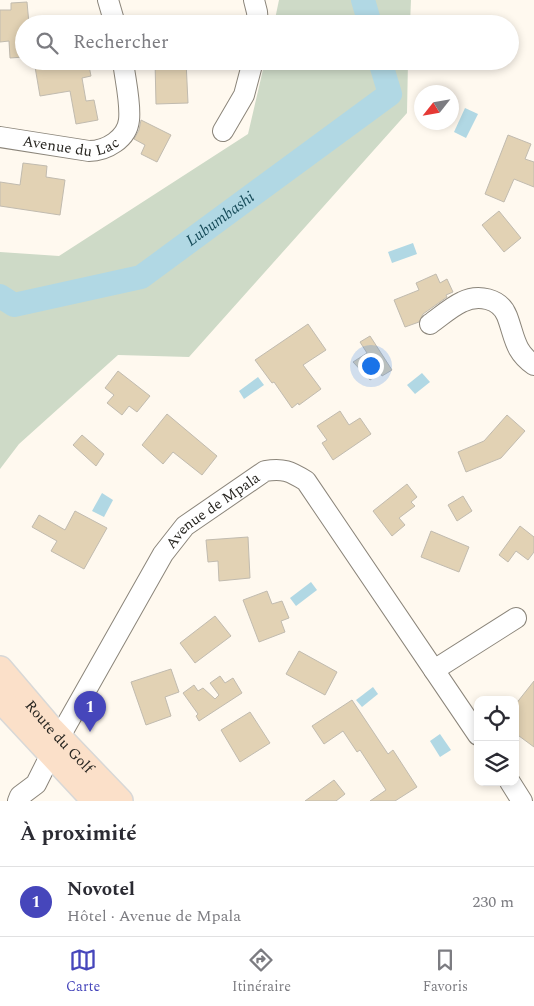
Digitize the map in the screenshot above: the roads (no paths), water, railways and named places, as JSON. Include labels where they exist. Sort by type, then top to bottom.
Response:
[{"type":"main road","name":"Route du Golf","points":[[0,670],[54,746],[120,801]]},
{"type":"main road","points":[[0,698],[54,746],[95,801]]},
{"type":"street","points":[[108,0],[112,15]]},
{"type":"street","points":[[254,0],[256,15]]},
{"type":"street","name":"Avenue du Lac","points":[[0,137],[89,151],[97,151],[109,147],[118,140],[129,122],[124,70]]},
{"type":"street","points":[[224,131],[244,95],[251,70]]},
{"type":"street","points":[[430,324],[462,302],[487,299],[498,302],[504,309],[517,347],[527,360],[534,365]]},
{"type":"street","name":"Avenue de Mpala","points":[[36,792],[54,746],[173,539],[185,526],[264,472],[277,469],[291,471],[306,481],[474,729]]},
{"type":"street","points":[[434,670],[516,618]]},
{"type":"street","points":[[513,786],[522,801]]},
{"type":"street","points":[[18,801],[20,796],[36,792]]},
{"type":"water","points":[[465,108],[478,114],[466,138],[454,132],[455,130],[459,130],[459,121]]},
{"type":"water","points":[[413,243],[417,254],[392,263],[388,252]]},
{"type":"water","points":[[422,373],[430,382],[415,394],[407,385]]},
{"type":"water","points":[[258,377],[264,385],[244,399],[239,391]]},
{"type":"water","points":[[102,493],[113,500],[104,517],[92,511]]},
{"type":"water","points":[[311,582],[317,590],[296,606],[290,598]]},
{"type":"water","points":[[373,687],[378,694],[362,707],[356,700]]},
{"type":"water","points":[[440,734],[451,750],[440,757],[430,741]]},
{"type":"waterway","name":"Lubumbashi","points":[[363,0],[367,15]]},
{"type":"waterway","name":"Lubumbashi","points":[[0,296],[14,305],[141,277],[390,94],[383,70]]},
{"type":"place","name":"Novotel","points":[[90,732]]}]
